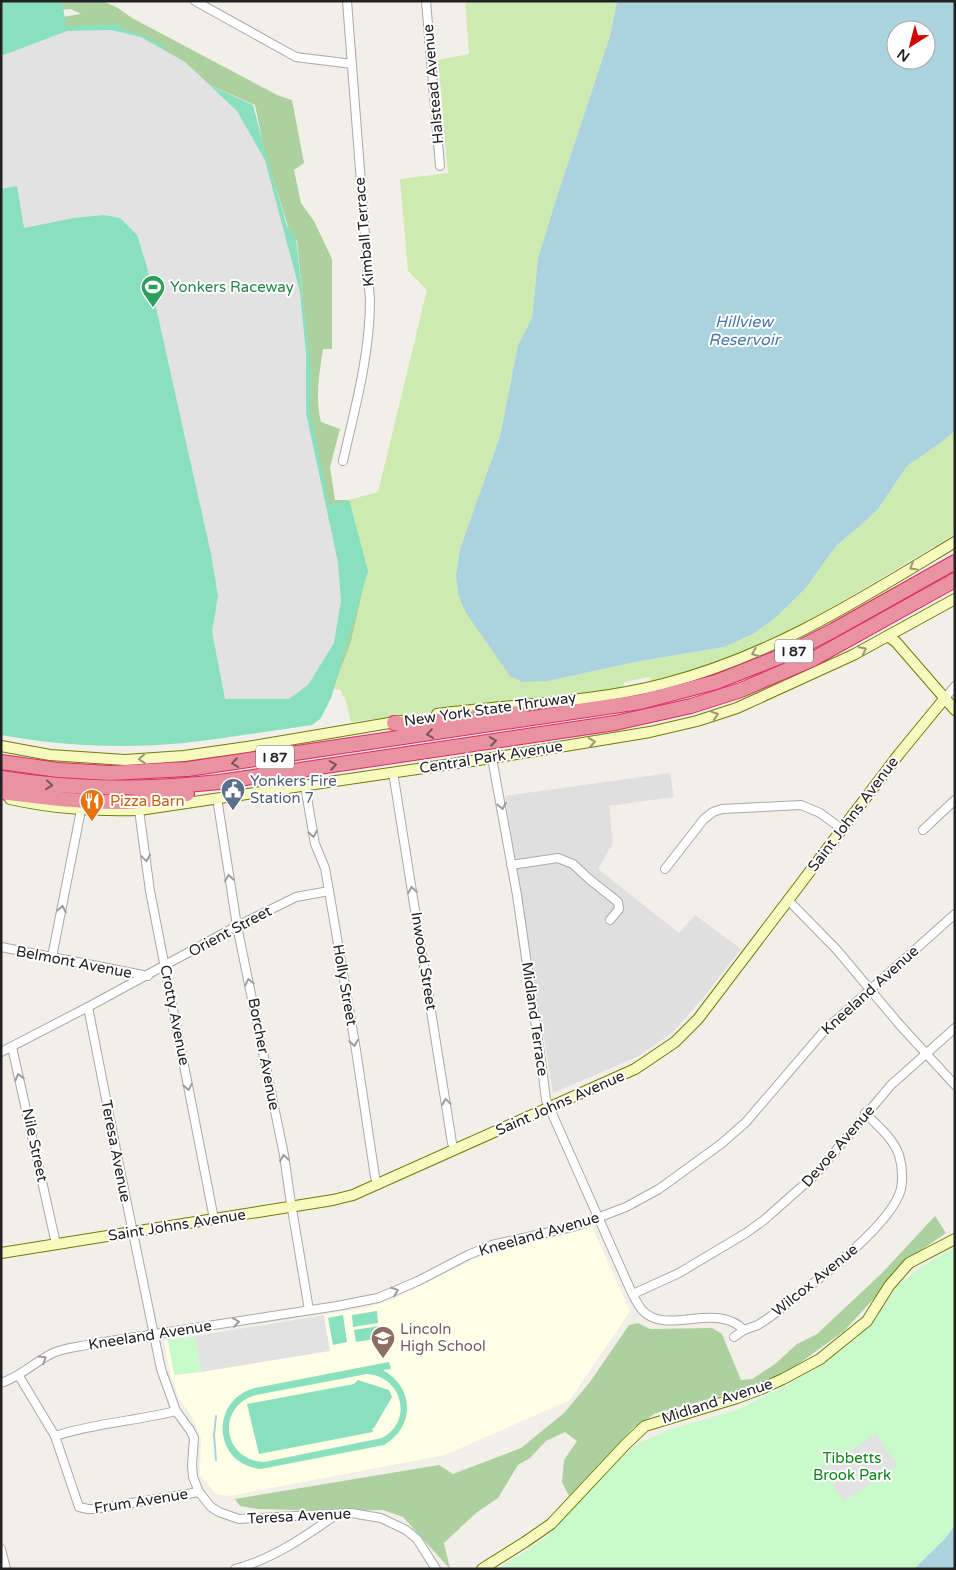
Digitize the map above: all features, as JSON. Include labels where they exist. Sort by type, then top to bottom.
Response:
[{"type":"highway","points":[[913,586],[955,556]]},
{"type":"highway","name":"New York State Thruway","points":[[1,762],[84,772],[136,773],[180,770],[615,707],[666,697],[740,674],[811,642],[955,562]]},
{"type":"highway","name":"New York State Thruway","points":[[1,778],[51,785],[102,788],[154,788],[219,782],[616,722],[675,710],[741,690],[789,670],[829,651],[955,581]]},
{"type":"highway","points":[[394,723],[405,724],[526,712],[548,717]]},
{"type":"highway","points":[[1,792],[66,800],[126,802],[196,792],[219,782]]},
{"type":"main road","points":[[1,746],[50,755],[125,760],[184,756],[394,723],[425,716],[612,694],[662,684],[711,670],[796,635],[955,542]]},
{"type":"main road","name":"Central Park Avenue","points":[[1,797],[46,807],[82,810],[139,810],[492,758],[650,732],[696,721],[737,708],[854,655],[955,599]]},
{"type":"main road","points":[[889,637],[896,642],[955,710]]},
{"type":"main road","name":"Saint Johns Avenue","points":[[1,1253],[340,1199],[378,1184],[635,1069],[661,1053],[680,1037],[704,1012],[899,754],[945,698]]},
{"type":"main road","name":"Midland Avenue","points":[[482,1569],[551,1524],[645,1426],[761,1389],[820,1359],[867,1321],[889,1286],[909,1263],[955,1239]]},
{"type":"street","points":[[195,1],[296,58],[352,64]]},
{"type":"street","name":"Kimball Terrace","points":[[343,461],[367,351],[370,326],[370,300],[346,1]]},
{"type":"street","name":"Halstead Avenue","points":[[426,1],[440,166]]},
{"type":"street","name":"Saint Johns Avenue","points":[[945,698],[955,686]]},
{"type":"street","name":"Midland Terrace","points":[[492,758],[503,810],[544,1075],[546,1100],[633,1294]]},
{"type":"street","name":"Inwood Street","points":[[393,772],[452,1143],[455,1150]]},
{"type":"street","name":"Holly Street","points":[[305,786],[315,844],[325,868],[356,1050],[374,1177],[378,1184]]},
{"type":"street","name":"Borcher Avenue","points":[[217,798],[237,926],[284,1155],[309,1310]]},
{"type":"street","points":[[923,830],[955,800]]},
{"type":"street","points":[[665,869],[704,819],[713,812],[722,809],[801,805],[820,813],[842,829]]},
{"type":"street","points":[[52,957],[82,810]]},
{"type":"street","name":"Crotty Avenue","points":[[139,810],[150,891],[214,1219]]},
{"type":"street","points":[[511,865],[558,858],[573,864],[618,902],[618,908],[610,920]]},
{"type":"street","name":"Orient Street","points":[[1,1052],[148,976],[237,926],[296,897],[329,891]]},
{"type":"street","points":[[788,900],[837,950],[955,1086]]},
{"type":"street","name":"Kneeland Avenue","points":[[1,1383],[19,1376],[38,1362],[60,1351],[378,1298],[418,1281],[474,1252],[576,1226],[626,1207],[659,1189],[721,1144],[746,1122],[824,1031],[955,914]]},
{"type":"street","name":"Belmont Avenue","points":[[1,947],[148,976]]},
{"type":"street","name":"Teresa Avenue","points":[[88,1008],[153,1335],[161,1369],[176,1411],[194,1438],[193,1477],[203,1499],[219,1512],[239,1519],[350,1513],[370,1515],[394,1523],[417,1539],[436,1569]]},
{"type":"street","name":"Devoe Avenue","points":[[633,1294],[680,1272],[746,1233],[764,1220],[816,1174],[841,1146],[865,1113],[891,1085],[955,1028]]},
{"type":"street","name":"Nile Street","points":[[12,1047],[56,1244]]},
{"type":"street","name":"Wilcox Avenue","points":[[734,1337],[744,1330],[758,1325],[770,1316],[852,1250],[888,1214],[901,1189],[902,1173],[898,1153],[885,1134],[865,1113]]},
{"type":"street","points":[[633,1294],[642,1310],[657,1320],[724,1318],[737,1323],[744,1330]]},
{"type":"street","name":"Frum Avenue","points":[[19,1376],[55,1436],[79,1507],[95,1509],[199,1492]]},
{"type":"street","points":[[55,1436],[83,1428],[152,1417],[176,1411]]},
{"type":"street","points":[[235,1569],[270,1557],[311,1533],[337,1514]]},
{"type":"street","points":[[1,1549],[6,1569]]},
{"type":"shaded area","points":[[111,30],[141,37],[185,62],[237,111],[265,160],[300,292],[306,354],[306,413],[338,562],[341,601],[334,643],[308,685],[289,699],[225,699],[212,632],[218,596],[211,554],[147,267],[137,235],[120,218],[104,215],[74,218],[24,228],[17,186],[1,189],[1,56],[67,31]]},
{"type":"shaded area","points":[[670,773],[674,797],[609,806],[613,843],[598,869],[679,933],[695,915],[741,949],[703,998],[672,1033],[639,1056],[553,1093],[505,796]]},
{"type":"shaded area","name":"Lincoln High School","points":[[592,1227],[630,1311],[570,1400],[445,1455],[229,1496],[216,1494],[200,1475],[201,1439],[194,1420],[180,1400],[171,1377],[164,1341],[365,1308],[392,1300],[472,1260],[500,1250]]},
{"type":"shaded area","points":[[324,1315],[330,1351],[201,1372],[195,1336]]},
{"type":"shaded area","points":[[876,1434],[898,1466],[844,1501],[822,1470]]},
{"type":"green space","name":"Yonkers Raceway","points":[[1,1],[62,1],[66,26],[119,24],[121,29],[134,32],[164,46],[163,49],[185,62],[211,86],[253,105],[287,226],[296,239],[312,377],[310,411],[329,505],[349,500],[368,571],[331,698],[321,718],[312,725],[184,743],[138,746],[69,744],[1,735]]},
{"type":"green space","points":[[54,1],[103,1],[277,95],[292,100],[304,163],[294,170],[301,203],[314,221],[332,259],[332,349],[323,349],[318,386],[319,413],[321,422],[340,429],[330,467],[335,500],[348,500],[367,570],[351,642],[319,720],[312,723],[328,506],[309,413],[311,380],[297,241],[289,230],[264,149],[255,105],[211,86],[185,62],[1,27],[81,14],[71,9],[57,10]]},
{"type":"green space","points":[[465,1],[617,1],[610,36],[538,258],[532,318],[518,345],[500,436],[460,549],[456,575],[458,594],[548,681],[635,662],[724,647],[753,634],[775,618],[805,589],[836,546],[878,509],[907,466],[955,431],[955,534],[792,631],[749,653],[652,683],[650,677],[624,682],[623,688],[351,722],[341,690],[333,689],[351,642],[367,570],[348,500],[378,492],[427,290],[408,271],[400,179],[448,173],[438,60],[469,54]]},
{"type":"green space","points":[[935,1216],[946,1233],[901,1264],[879,1293],[844,1331],[790,1370],[743,1390],[656,1413],[633,1428],[569,1496],[562,1482],[564,1460],[577,1441],[565,1432],[546,1441],[530,1458],[518,1465],[498,1498],[476,1513],[444,1543],[450,1569],[403,1517],[383,1510],[258,1509],[240,1506],[235,1499],[439,1465],[453,1474],[521,1448],[564,1413],[590,1382],[629,1325],[638,1323],[650,1329],[712,1328],[722,1334],[741,1380],[752,1379],[775,1364],[797,1344],[817,1334],[882,1273]]},
{"type":"green space","name":"Tibbetts Brook Park","points":[[955,1247],[955,1569],[498,1569],[545,1538],[618,1461],[637,1444],[671,1429],[737,1410],[791,1383],[855,1340],[877,1317],[897,1286],[921,1267]]},
{"type":"green space","points":[[377,1311],[378,1323],[353,1327],[352,1315]]},
{"type":"green space","points":[[343,1315],[347,1342],[333,1345],[328,1318]]},
{"type":"green space","points":[[379,1326],[381,1338],[356,1342],[354,1330]]},
{"type":"green space","points":[[195,1336],[201,1372],[174,1375],[168,1340]]},
{"type":"green space","points":[[389,1362],[391,1369],[383,1370],[394,1378],[406,1397],[406,1418],[394,1437],[384,1445],[261,1469],[245,1465],[233,1456],[226,1445],[223,1432],[224,1418],[230,1405],[240,1395],[255,1388]],"holes":[[[367,1374],[389,1382],[396,1391],[400,1400],[401,1411],[398,1421],[392,1430],[382,1438],[264,1462],[250,1459],[239,1452],[232,1443],[229,1432],[234,1410],[243,1401],[256,1395]]]},
{"type":"green space","points":[[358,1380],[389,1390],[392,1397],[374,1428],[372,1428],[373,1432],[259,1454],[247,1404],[354,1384]]},
{"type":"water","name":"Hillview Reservoir","points":[[617,1],[955,1],[955,431],[907,466],[878,509],[836,546],[805,589],[775,618],[753,634],[724,647],[635,662],[548,681],[522,682],[510,676],[466,613],[458,594],[456,575],[460,549],[500,436],[518,345],[532,318],[538,258],[610,36]]},
{"type":"water","points":[[955,1525],[955,1569],[914,1569],[945,1539]]},
{"type":"waterway","points":[[216,1416],[214,1435],[216,1460]]},
{"type":"place","name":"Yonkers Raceway","points":[[153,308]]},
{"type":"place","name":"Yonkers Fire Station 7","points":[[233,811]]},
{"type":"place","name":"Pizza Barn","points":[[92,822]]},
{"type":"place","name":"Lincoln High School","points":[[383,1359]]}]
